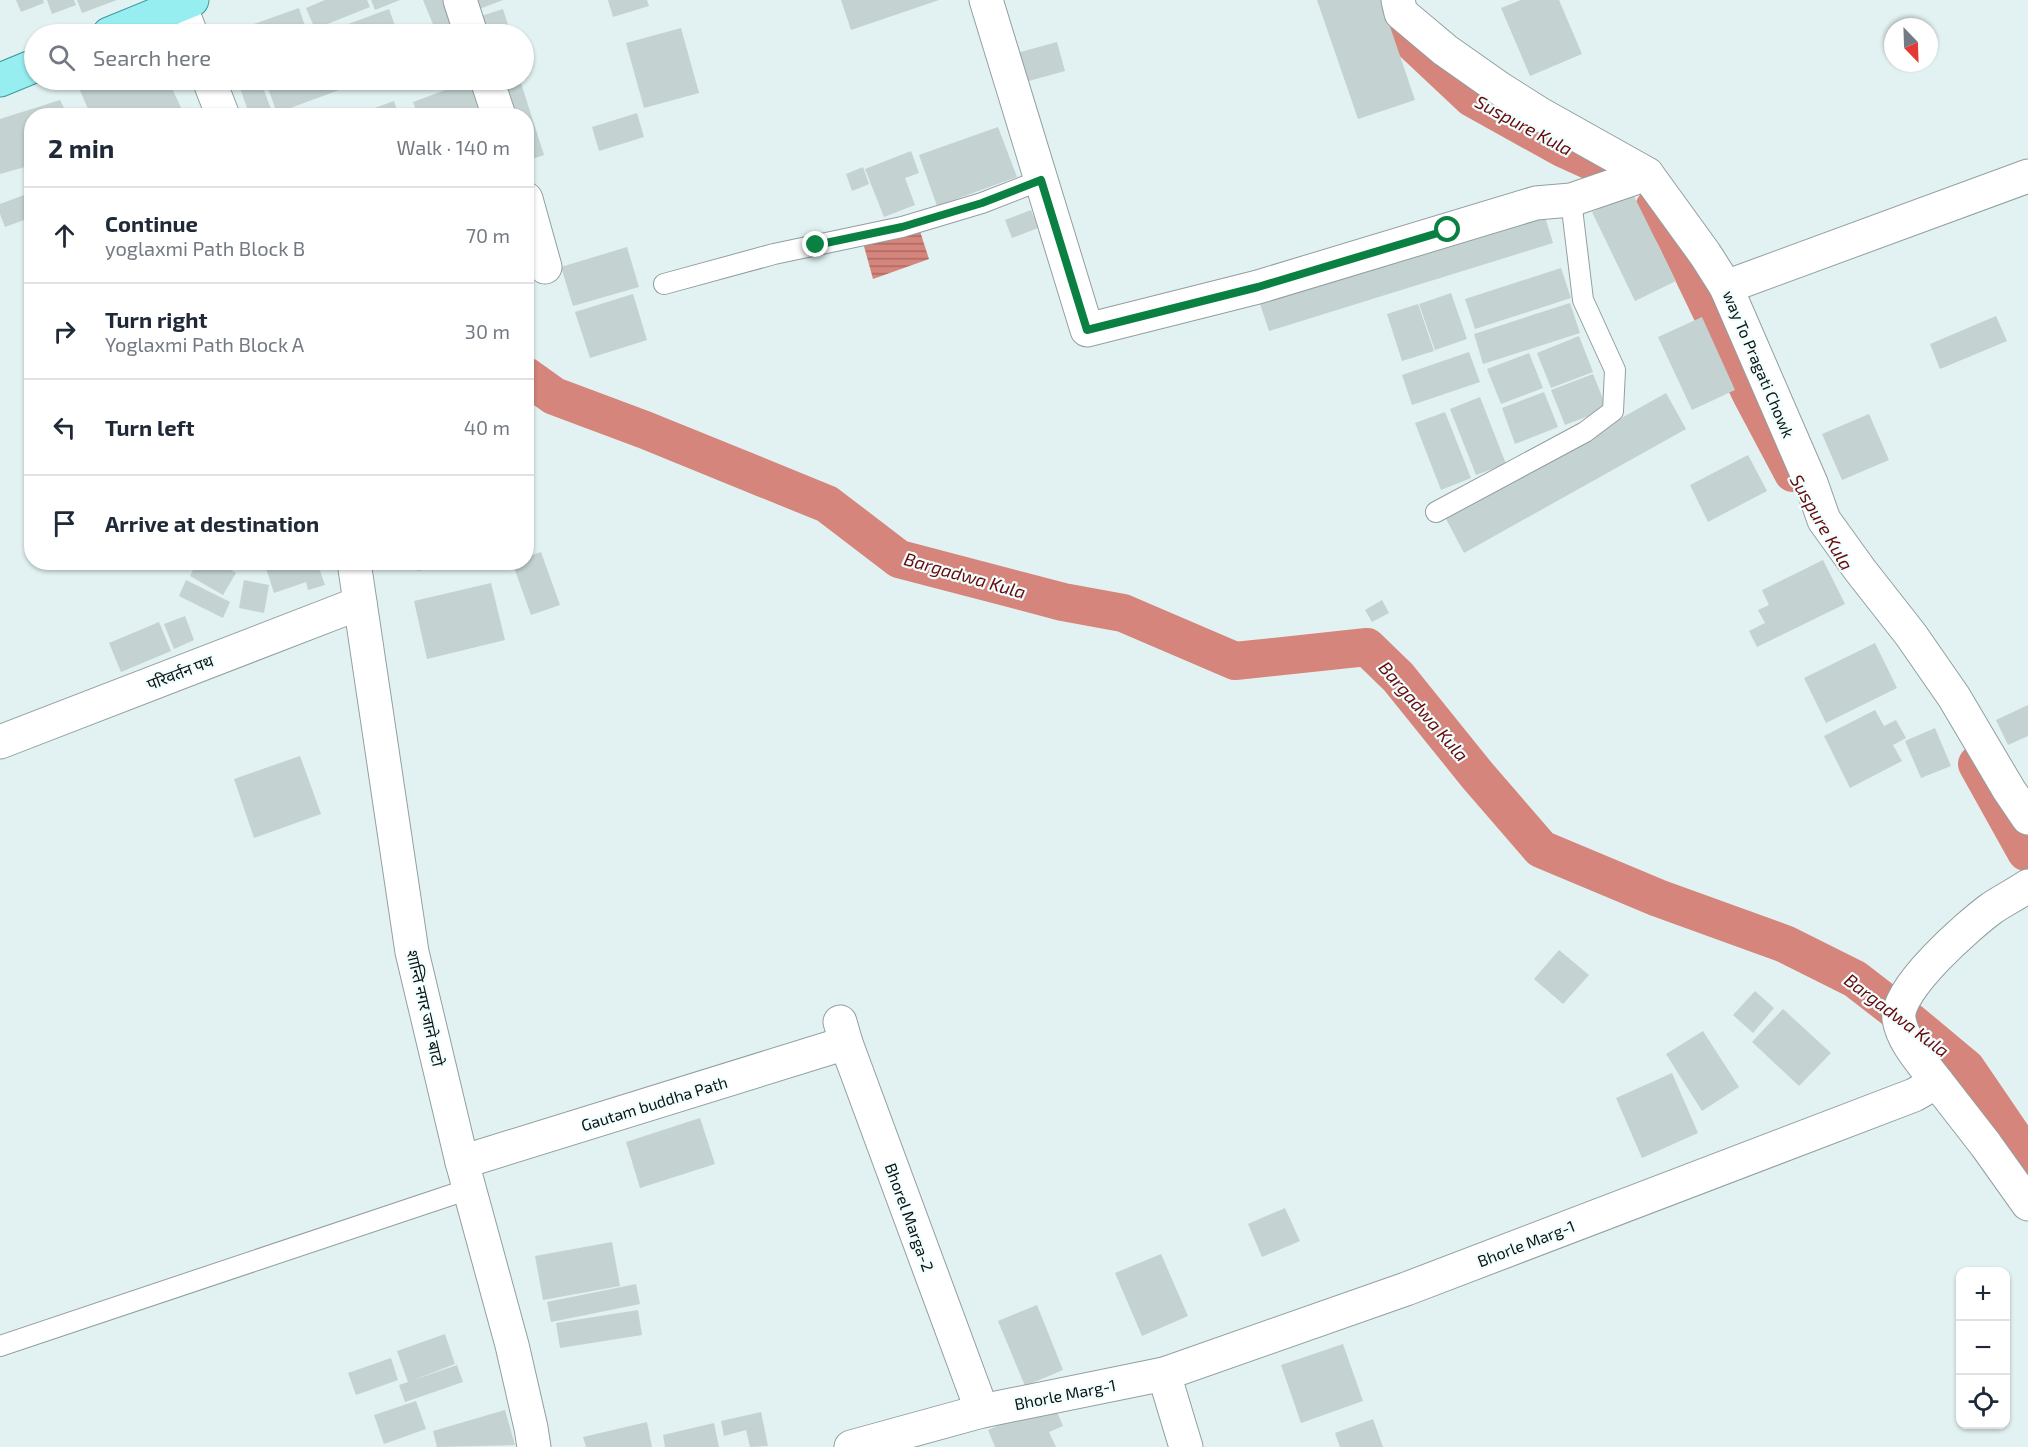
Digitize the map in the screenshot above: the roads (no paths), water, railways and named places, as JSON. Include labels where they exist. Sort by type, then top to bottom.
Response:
[{"type":"main road","points":[[141,24],[185,10]]},
{"type":"main road","points":[[0,80],[24,70]]},
{"type":"street","points":[[460,0],[468,24]]},
{"type":"street","points":[[986,0],[1087,330],[1258,287],[1536,203],[1572,200],[1647,174]]},
{"type":"street","name":"way To Pragati Chowk","points":[[1398,0],[1401,13],[1445,50],[1499,88],[1540,114],[1647,174],[1726,287],[1811,483],[1824,519],[1911,635],[2028,818]]},
{"type":"street","points":[[213,90],[220,108]]},
{"type":"street","points":[[490,90],[496,108]]},
{"type":"street","points":[[1726,287],[2028,176]]},
{"type":"street","points":[[534,228],[545,267]]},
{"type":"street","name":"शान्ति नगर जाने बाटो","points":[[355,570],[412,951],[466,1175],[512,1345],[534,1447]]},
{"type":"street","name":"परिवर्तन पथ","points":[[0,742],[360,603]]},
{"type":"street","points":[[2028,886],[1992,909],[1948,946],[1905,995],[1898,1017],[1907,1041],[2028,1204]]},
{"type":"street","name":"Gautam buddha Path","points":[[466,1175],[843,1032]]},
{"type":"street","name":"Bhorel Marga-2","points":[[843,1032],[981,1411]]},
{"type":"street","name":"Bhorle Marg-1","points":[[851,1447],[981,1411],[1164,1374],[1406,1289],[1904,1099],[1937,1082]]},
{"type":"street","points":[[1164,1374],[1186,1447]]},
{"type":"lane","points":[[664,284],[774,254],[902,227],[982,203],[1041,180]]},
{"type":"lane","points":[[1436,512],[1585,432],[1613,411],[1615,370],[1583,300],[1572,200]]},
{"type":"lane","points":[[0,1346],[466,1175]]},
{"type":"waterway","name":"Suspure Kula","points":[[1400,23],[1406,36],[1472,98],[1562,148],[1595,163]]},
{"type":"waterway","name":"Suspure Kula","points":[[1654,208],[1673,232],[1751,394],[1793,473]]},
{"type":"waterway","name":"Bargadwa Kula","points":[[534,382],[554,396],[645,430],[827,504],[899,559],[1063,602],[1123,613],[1235,661],[1367,647],[1398,677],[1477,775],[1541,849],[1658,898],[1785,944],[1855,979],[1966,1068],[2028,1159]]},
{"type":"waterway","name":"Suspure Kula","points":[[1977,764],[2026,852]]}]
